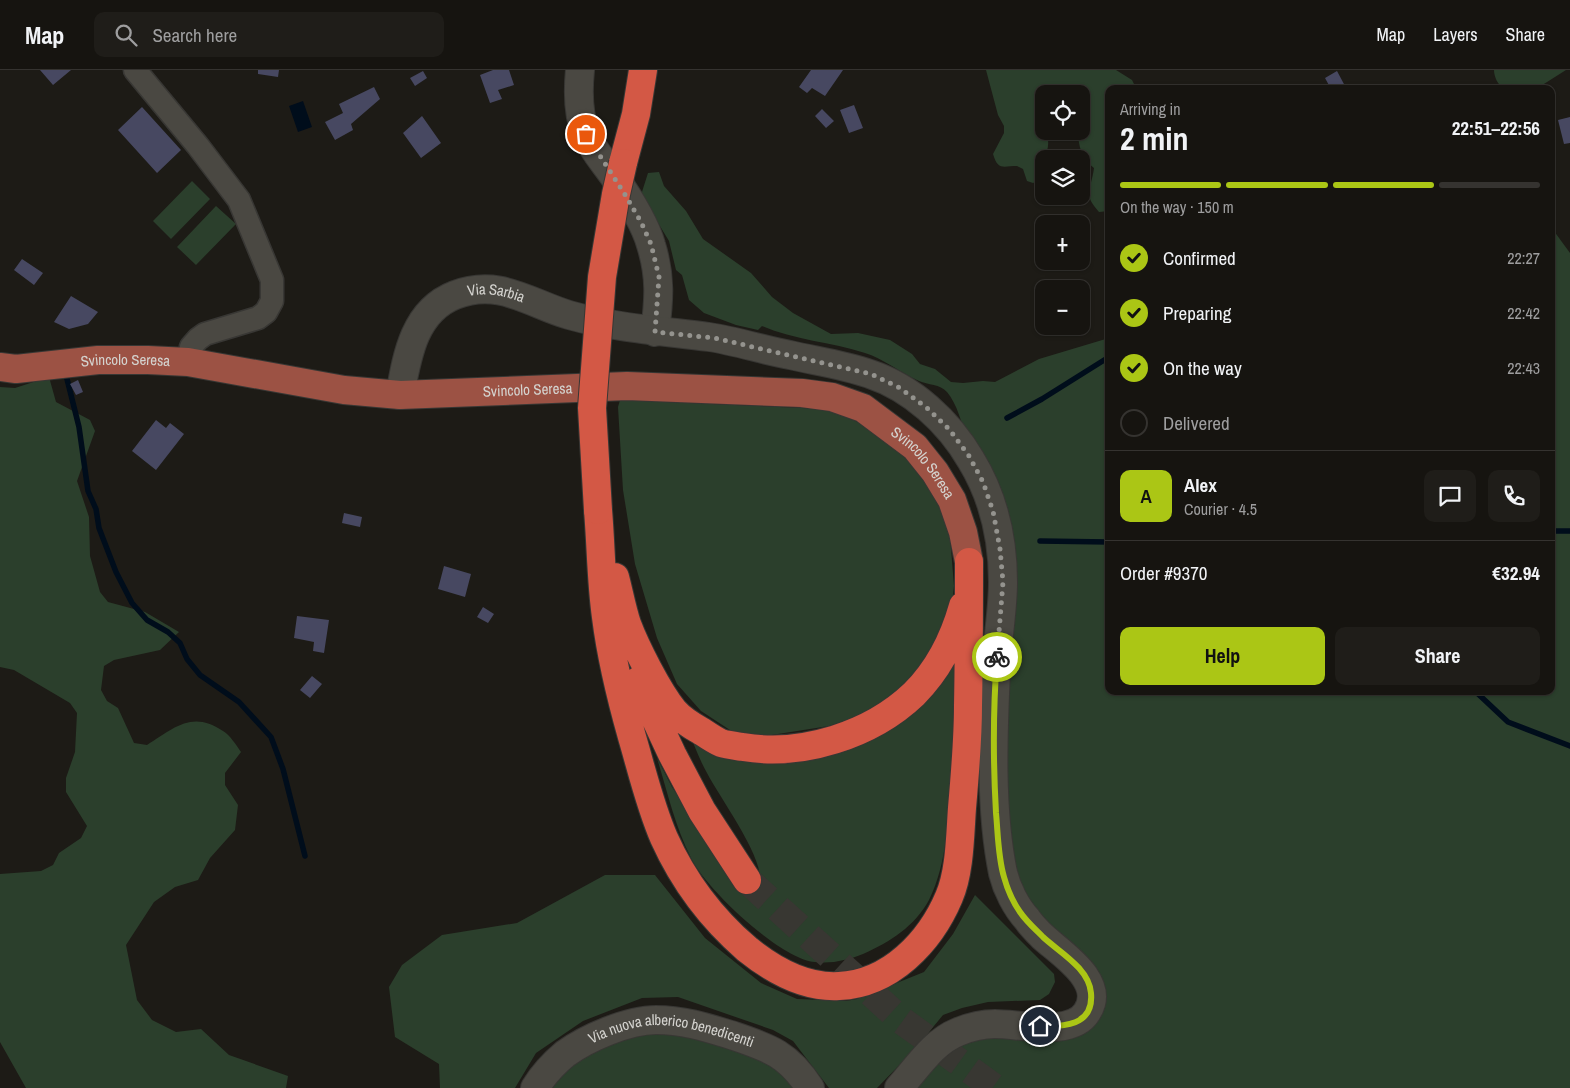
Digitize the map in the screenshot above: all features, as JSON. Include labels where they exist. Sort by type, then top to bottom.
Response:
[{"type":"highway","points":[[643,70],[636,114],[616,194],[602,277],[592,408],[605,616],[624,705],[656,816],[665,840],[690,884],[713,914],[735,938],[775,969],[794,978],[833,987],[849,986],[876,977],[900,964],[923,941],[950,896],[955,876],[965,768],[968,708],[969,562]]},
{"type":"highway","points":[[636,114],[654,70]]},
{"type":"highway","points":[[636,114],[662,70]]},
{"type":"highway","points":[[598,510],[628,625],[652,677],[674,712],[694,727],[721,743],[754,749],[806,746],[856,732],[894,710],[914,694],[930,676],[942,658],[960,615],[969,562]]},
{"type":"highway","points":[[598,510],[614,612],[635,674],[672,754],[702,811],[747,880]]},
{"type":"main road","name":"Svincolo Seresa","points":[[0,367],[16,368],[98,360],[188,362],[344,390],[400,395],[628,386],[802,393],[832,397],[863,408],[901,436],[920,453],[935,472],[952,500],[963,532],[969,562]]},
{"type":"street","points":[[136,70],[235,194],[272,280],[272,301],[266,312],[258,318],[206,334],[198,339],[191,347],[188,362]]},
{"type":"street","points":[[580,70],[580,101],[586,134],[626,196],[651,244],[659,277],[655,332],[714,338],[834,365],[871,374],[900,388],[927,408],[949,429],[969,456],[983,482],[993,511],[1000,549],[1003,582],[996,670],[994,735],[998,839],[1004,877],[1019,911],[1044,938],[1061,951],[1082,972],[1090,989],[1091,1003],[1087,1013],[1080,1021],[1068,1026],[990,1024],[978,1025],[959,1031],[940,1042],[899,1088]]},
{"type":"street","name":"Via Sarbia","points":[[400,395],[408,357],[419,325],[439,303],[465,292],[487,289],[510,292],[565,314],[591,321],[655,332]]},
{"type":"street","name":"Via nuova alberico benedicenti","points":[[534,1088],[552,1065],[575,1047],[618,1028],[641,1021],[656,1020],[693,1023],[767,1047],[796,1068],[810,1088]]},
{"type":"green space","points":[[986,70],[1116,70],[1132,80],[1134,85],[1105,85],[1105,211],[1099,212],[1090,198],[1094,168],[1090,164],[1090,150],[1081,150],[1079,142],[1079,140],[1090,140],[1090,85],[1035,85],[1035,140],[1048,140],[1048,145],[1047,150],[1035,150],[1035,182],[1027,181],[1023,169],[1017,166],[1005,167],[997,163],[993,154],[1004,133],[1004,126],[998,115]]},
{"type":"green space","points":[[1494,70],[1566,70],[1542,85],[1500,85]]},
{"type":"green space","points":[[659,172],[664,186],[686,211],[703,239],[751,273],[772,297],[793,313],[831,334],[858,333],[890,340],[912,354],[920,364],[935,369],[951,382],[995,382],[1039,359],[1105,339],[1105,695],[1555,695],[1555,232],[1570,253],[1570,1088],[915,1088],[950,1050],[962,1041],[983,1036],[1012,1034],[1067,1035],[1100,981],[1091,962],[1042,921],[1020,886],[1009,826],[1004,739],[1010,631],[961,420],[951,397],[944,389],[919,381],[872,356],[852,349],[787,335],[762,326],[758,330],[736,325],[704,313],[689,300],[682,275],[676,270],[669,241],[641,195],[648,173]]},
{"type":"green space","points":[[192,181],[210,199],[171,239],[153,221]]},
{"type":"green space","points":[[216,206],[236,224],[196,265],[177,247]]},
{"type":"green space","points":[[49,377],[56,402],[90,420],[95,431],[77,481],[89,517],[90,556],[100,592],[108,602],[145,612],[179,632],[160,650],[114,660],[104,666],[101,690],[107,701],[118,708],[134,743],[147,745],[183,724],[202,722],[226,733],[241,752],[225,773],[225,785],[238,805],[235,830],[210,858],[198,880],[175,887],[154,902],[126,945],[137,1000],[152,1020],[176,1032],[201,1029],[229,1055],[288,1076],[286,1088],[26,1088],[0,1042],[0,874],[41,871],[53,865],[59,853],[81,838],[87,826],[66,792],[66,778],[75,752],[77,713],[70,703],[14,670],[0,667],[0,387],[15,388]]},
{"type":"green space","points":[[620,400],[825,409],[852,419],[883,437],[912,463],[944,511],[950,536],[954,586],[952,604],[933,651],[909,681],[883,703],[863,715],[829,726],[759,737],[733,732],[701,711],[677,684],[657,638],[635,564],[623,490],[618,407]]},
{"type":"green space","points":[[960,654],[944,855],[929,900],[917,918],[901,932],[883,944],[846,960],[815,962],[800,958],[783,949],[764,936],[728,904],[699,871],[680,834],[657,758],[672,787],[731,877],[760,880],[759,869],[748,842],[704,768],[687,727],[713,745],[848,741]]},
{"type":"green space","points":[[605,875],[655,875],[705,938],[761,983],[797,999],[846,1001],[857,999],[924,972],[953,934],[975,895],[1054,974],[1055,982],[1049,994],[1040,1000],[988,1002],[943,1015],[915,1049],[877,1088],[829,1088],[793,1041],[773,1030],[678,997],[642,998],[583,1021],[536,1053],[515,1088],[440,1088],[439,1064],[395,1037],[389,987],[402,965],[442,935],[517,923]]},
{"type":"green space","points":[[667,1032],[709,1039],[769,1061],[786,1076],[795,1088],[550,1088],[574,1064],[606,1045],[633,1033]]},
{"type":"water","points":[[303,101],[312,127],[298,132],[289,106]]},
{"type":"building","points":[[40,70],[71,70],[53,85]]},
{"type":"building","points":[[258,70],[279,70],[278,77],[258,74]]},
{"type":"building","points":[[493,70],[509,70],[514,85],[498,90],[502,99],[490,103],[480,75]]},
{"type":"building","points":[[811,70],[843,70],[825,96],[812,88],[807,93],[799,87]]},
{"type":"building","points":[[423,71],[427,78],[415,86],[410,78]]},
{"type":"building","points":[[1337,71],[1344,85],[1329,85],[1325,78]]},
{"type":"building","points":[[374,87],[380,99],[351,124],[353,130],[335,140],[325,122],[343,113],[339,104]]},
{"type":"building","points":[[854,105],[863,128],[849,133],[840,110]]},
{"type":"building","points":[[142,107],[181,150],[157,173],[118,130]]},
{"type":"building","points":[[822,109],[834,121],[826,128],[815,116]]},
{"type":"building","points":[[422,116],[441,143],[421,158],[403,133]]},
{"type":"building","points":[[1570,117],[1570,143],[1564,144],[1558,120]]},
{"type":"building","points":[[22,259],[43,273],[34,285],[14,270]]},
{"type":"building","points":[[71,296],[98,312],[88,324],[69,329],[54,322]]},
{"type":"building","points":[[78,380],[83,392],[76,395],[70,384]]},
{"type":"building","points":[[156,420],[166,428],[170,423],[184,434],[156,470],[132,451]]},
{"type":"building","points":[[344,513],[362,517],[360,527],[342,523]]},
{"type":"building","points":[[444,566],[471,574],[465,597],[438,589]]},
{"type":"building","points":[[483,607],[494,614],[488,623],[477,617]]},
{"type":"building","points":[[297,616],[329,620],[324,653],[313,651],[314,642],[294,638]]},
{"type":"building","points":[[312,676],[322,684],[310,698],[300,690]]},
{"type":"waterway","points":[[1007,418],[1042,399],[1105,360]]},
{"type":"waterway","points":[[65,371],[79,427],[88,491],[96,509],[99,528],[116,572],[132,603],[147,620],[168,632],[180,643],[187,659],[200,675],[239,702],[271,737],[283,769],[305,856]]},
{"type":"waterway","points":[[1555,531],[1570,531]]},
{"type":"waterway","points":[[1040,541],[1105,542]]},
{"type":"waterway","points":[[1479,695],[1508,722],[1570,746]]},
{"type":"tunnel","points":[[747,880],[901,1020],[995,1088]]},
{"type":"way so far","points":[[586,134],[616,179],[641,222],[651,244],[659,277],[655,332],[714,338],[871,374],[900,388],[927,408],[949,429],[969,456],[983,482],[993,511],[1000,549],[1003,582],[997,657]]},
{"type":"route","points":[[997,657],[994,735],[995,790],[998,839],[1004,877],[1019,911],[1044,938],[1061,951],[1082,972],[1089,984],[1091,994],[1091,1003],[1087,1013],[1080,1021],[1062,1027],[1040,1026]]}]
